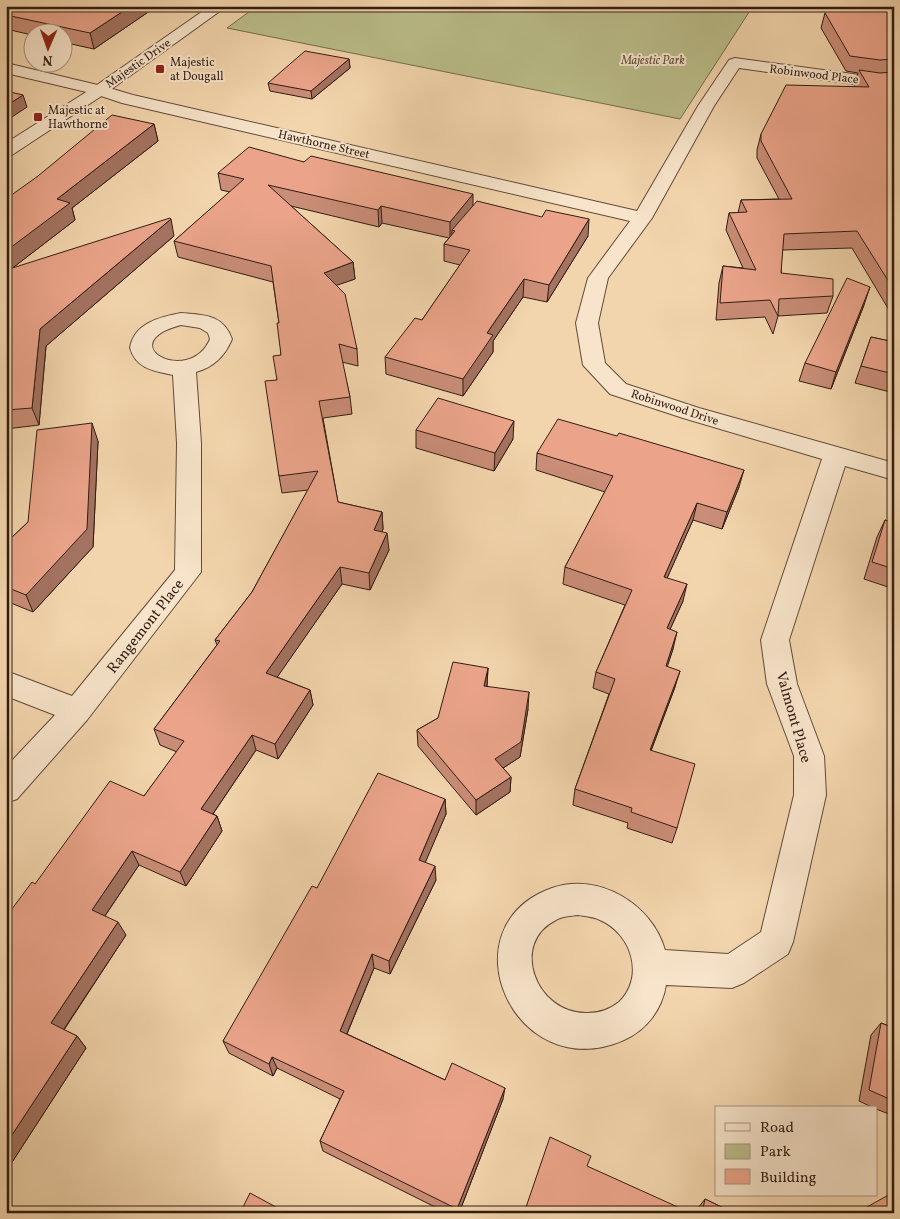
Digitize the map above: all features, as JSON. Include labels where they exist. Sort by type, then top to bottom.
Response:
[{"type":"street","name":"Majestic Drive","points":[[6,152],[100,90],[220,6]]},
{"type":"street","name":"Robinwood Place","points":[[735,63],[875,82],[894,81]]},
{"type":"street","name":"Robinwood Drive","points":[[735,63],[706,106],[642,218],[598,278],[587,323],[594,364],[618,389],[691,413],[894,472]]},
{"type":"street","name":"Hawthorne Street","points":[[6,68],[100,90],[128,99],[642,218]]},
{"type":"street","name":"Rangemont Place","points":[[6,789],[77,712],[188,572],[189,443],[184,367]]},
{"type":"street","name":"Valmont Place","points":[[651,967],[732,971],[776,942],[810,795],[809,756],[782,684],[775,640],[836,455]]},
{"type":"street","points":[[6,683],[77,712]]},
{"type":"green space","name":"Majestic Park","points":[[257,6],[753,6],[680,119],[227,28]]},
{"type":"building","points":[[6,6],[131,6],[90,33],[72,29],[72,22],[39,22],[6,15]]},
{"type":"building","points":[[828,6],[894,6],[894,59],[880,60],[850,56],[825,13]]},
{"type":"building","points":[[305,51],[349,59],[311,91],[268,83]]},
{"type":"building","points":[[859,70],[880,73],[894,72],[894,290],[857,231],[784,234],[781,273],[833,279],[833,296],[779,299],[778,316],[770,300],[720,303],[723,266],[756,270],[729,213],[747,212],[741,200],[792,199],[761,141],[761,134],[786,85],[869,87]]},
{"type":"building","points":[[6,91],[23,95],[6,106]]},
{"type":"building","points":[[112,115],[154,124],[57,199],[70,203],[6,251],[6,199],[38,176]]},
{"type":"building","points":[[249,147],[304,162],[311,156],[473,194],[450,222],[381,206],[378,210],[268,185],[353,262],[324,273],[345,294],[357,349],[339,344],[350,397],[319,401],[338,502],[382,512],[374,530],[387,533],[369,573],[340,567],[266,673],[310,690],[275,744],[252,735],[201,809],[217,816],[180,872],[132,851],[92,910],[118,922],[51,1023],[77,1036],[6,1144],[6,917],[32,882],[35,884],[110,781],[144,796],[184,741],[154,729],[220,641],[215,640],[252,592],[318,471],[279,476],[265,381],[277,380],[273,356],[281,355],[277,323],[279,323],[271,266],[174,241],[244,179],[218,173]]},
{"type":"building","points":[[477,201],[542,217],[546,210],[589,219],[549,285],[524,279],[487,333],[493,335],[463,379],[385,357],[415,318],[422,320],[470,250],[444,244],[455,231],[452,230]]},
{"type":"building","points":[[170,218],[40,329],[32,408],[6,410],[6,270]]},
{"type":"building","points":[[847,278],[870,287],[836,372],[805,363]]},
{"type":"building","points":[[871,337],[894,342],[894,374],[861,366]]},
{"type":"building","points":[[438,398],[514,421],[495,453],[416,430]]},
{"type":"building","points":[[558,419],[617,436],[619,433],[744,470],[727,512],[697,503],[664,577],[687,584],[667,628],[677,632],[666,666],[680,671],[650,750],[695,764],[677,828],[631,812],[632,808],[575,789],[615,679],[596,672],[632,590],[565,567],[613,476],[537,453]]},
{"type":"building","points":[[92,423],[87,529],[26,595],[6,587],[6,543],[28,522],[37,430]]},
{"type":"building","points":[[885,520],[894,523],[894,569],[872,562]]},
{"type":"building","points":[[453,662],[488,668],[484,686],[529,692],[521,742],[495,759],[511,777],[476,800],[417,730],[438,718]]},
{"type":"building","points":[[378,773],[445,799],[419,860],[435,866],[389,961],[372,954],[340,1031],[445,1080],[452,1063],[505,1088],[457,1209],[320,1141],[344,1091],[272,1057],[269,1064],[223,1041],[312,886],[317,888]]},
{"type":"building","points":[[881,1023],[894,1028],[894,1101],[869,1090]]},
{"type":"building","points":[[550,1137],[591,1156],[587,1166],[691,1213],[524,1213]]},
{"type":"building","points":[[894,1192],[894,1213],[856,1213]]},
{"type":"building","points":[[250,1193],[287,1213],[240,1213]]},
{"type":"building","points":[[705,1199],[734,1213],[702,1213]]},
{"type":"place","name":"Majestic at Dougall","points":[[160,69]]},
{"type":"place","name":"Majestic at Hawthorne","points":[[38,117]]}]
